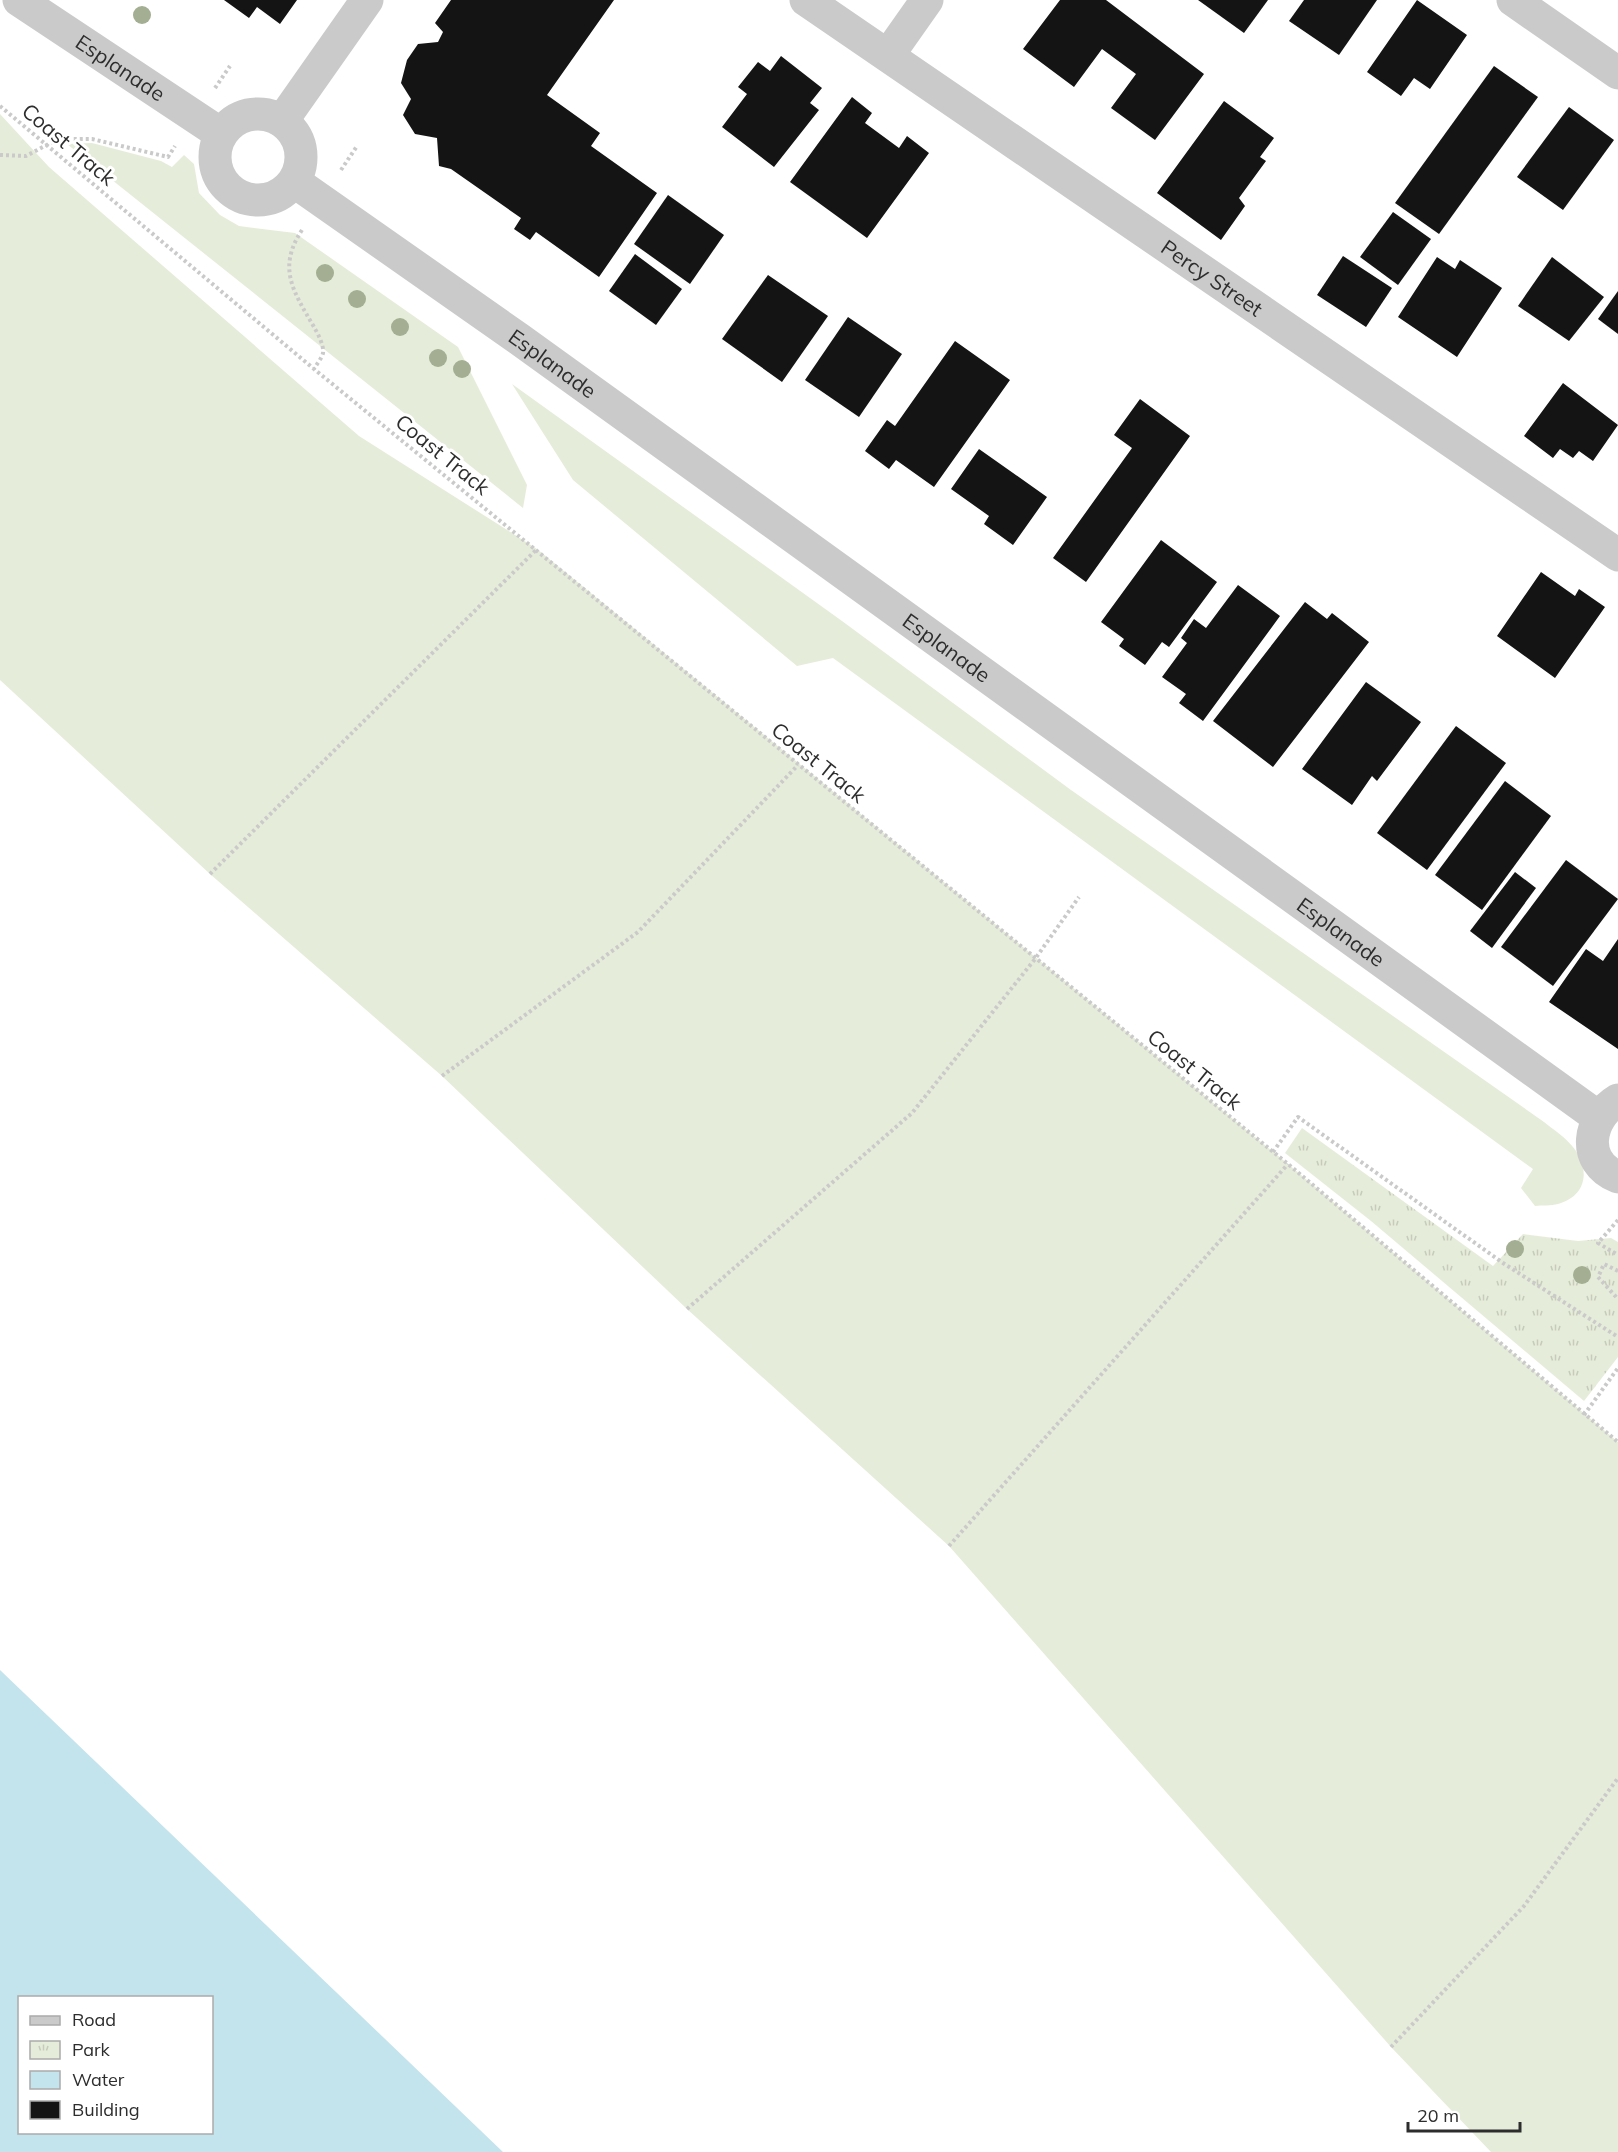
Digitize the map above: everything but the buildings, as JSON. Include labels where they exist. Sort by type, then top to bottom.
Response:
[{"type":"street","name":"Esplanade","points":[[19,0],[221,134]]},
{"type":"street","points":[[282,121],[367,0]]},
{"type":"street","name":"Percy Street","points":[[806,0],[889,54],[1618,555]]},
{"type":"street","points":[[889,54],[927,0]]},
{"type":"street","points":[[1513,0],[1618,73]]},
{"type":"street","points":[[270,115],[282,121],[295,136],[302,155],[295,182],[278,196],[255,201],[241,198],[228,190],[219,177],[214,163],[221,134],[230,123],[243,116],[270,115]]},
{"type":"street","name":"Esplanade","points":[[295,182],[1608,1108]]},
{"type":"street","points":[[1608,1108],[1592,1142],[1595,1154],[1602,1166],[1618,1176]]},
{"type":"path","points":[[213,91],[230,66]]},
{"type":"path","name":"Coast Track","points":[[0,106],[314,369],[1274,1152],[1618,1442]]},
{"type":"path","points":[[0,155],[26,156],[58,139],[92,139],[168,157],[175,146]]},
{"type":"path","points":[[339,173],[357,146]]},
{"type":"path","points":[[304,227],[292,245],[289,272],[295,293],[319,336],[323,352],[314,369]]},
{"type":"path","points":[[210,874],[537,549]]},
{"type":"path","points":[[442,1076],[638,932],[798,765]]},
{"type":"path","points":[[687,1309],[912,1113],[1035,959],[1079,897]]},
{"type":"path","points":[[1274,1152],[1298,1117],[1503,1263],[1618,1335]]},
{"type":"path","points":[[949,1546],[1288,1164]]},
{"type":"path","points":[[1618,1220],[1598,1243],[1618,1256]]},
{"type":"path","points":[[1618,1270],[1604,1264],[1598,1277],[1618,1299]]},
{"type":"path","points":[[1584,1415],[1618,1368]]},
{"type":"path","points":[[1391,2047],[1524,1906],[1618,1778]]},
{"type":"green space","points":[[0,114],[49,167],[359,436],[537,549],[1288,1164],[1618,1442],[1618,2152],[1491,2152],[1391,2047],[949,1546],[687,1309],[442,1076],[210,874],[0,680]]},
{"type":"green space","points":[[92,143],[161,161],[172,167],[184,155],[194,164],[199,193],[220,215],[239,226],[295,233],[458,347],[527,485],[523,508],[67,144]]},
{"type":"green space","points":[[512,384],[842,621],[1071,790],[1544,1122],[1573,1147],[1582,1164],[1583,1180],[1575,1195],[1558,1204],[1535,1206],[1521,1188],[1533,1169],[833,658],[797,666],[573,480]]},
{"type":"green space","points":[[1302,1128],[1493,1266],[1523,1234],[1578,1241],[1611,1238],[1618,1242],[1618,1357],[1584,1401],[1371,1221],[1285,1153]]},
{"type":"water","points":[[0,1670],[503,2152],[0,2152]]}]
